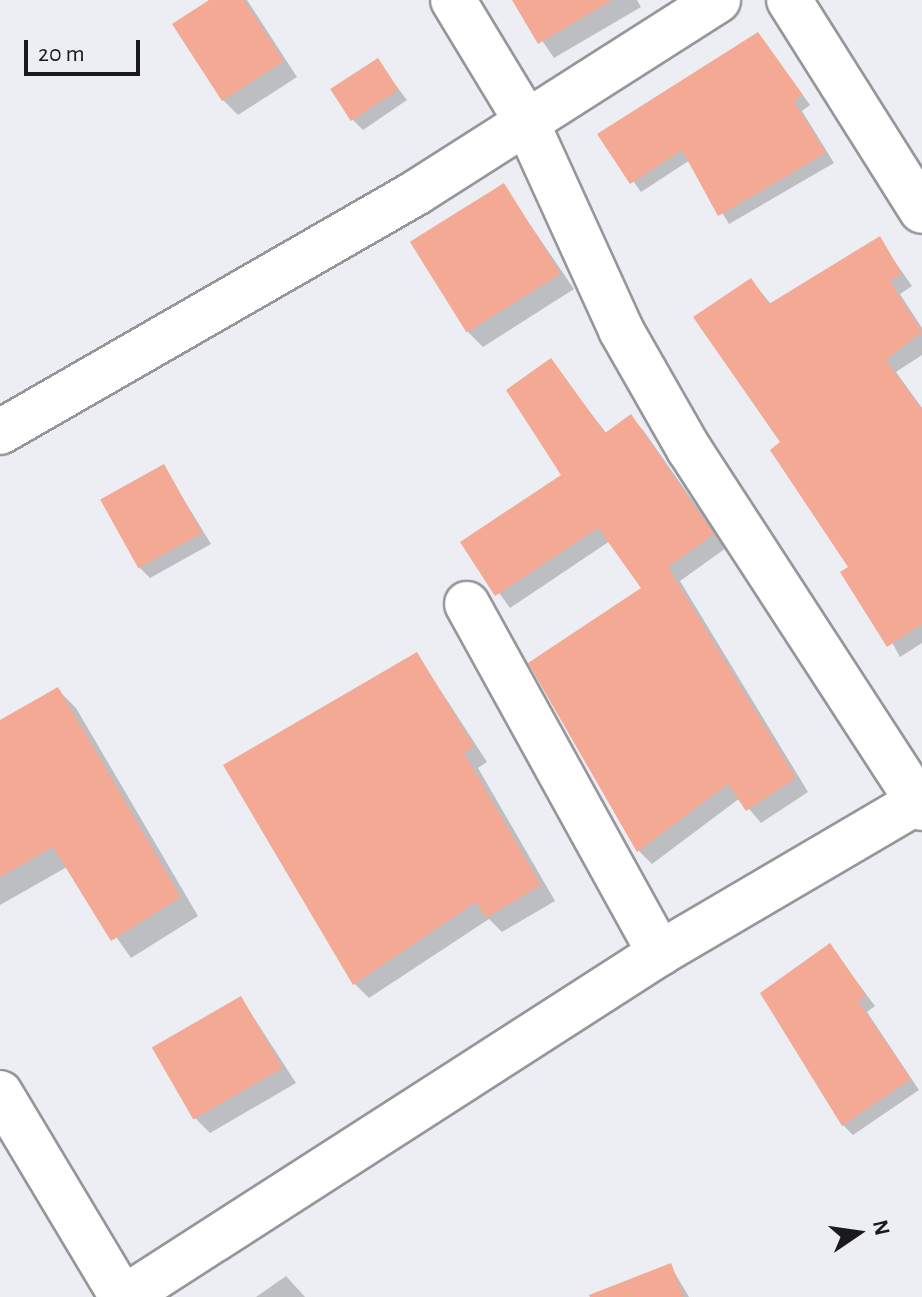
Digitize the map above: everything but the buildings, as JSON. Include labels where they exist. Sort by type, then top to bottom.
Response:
[{"type":"street","points":[[0,1093],[124,1297],[660,953],[921,803],[689,449],[621,330],[525,119],[453,0]]},
{"type":"street","points":[[0,432],[417,192],[525,119],[718,0]]},
{"type":"street","points":[[789,0],[922,211]]},
{"type":"street","points":[[467,604],[660,953]]}]
